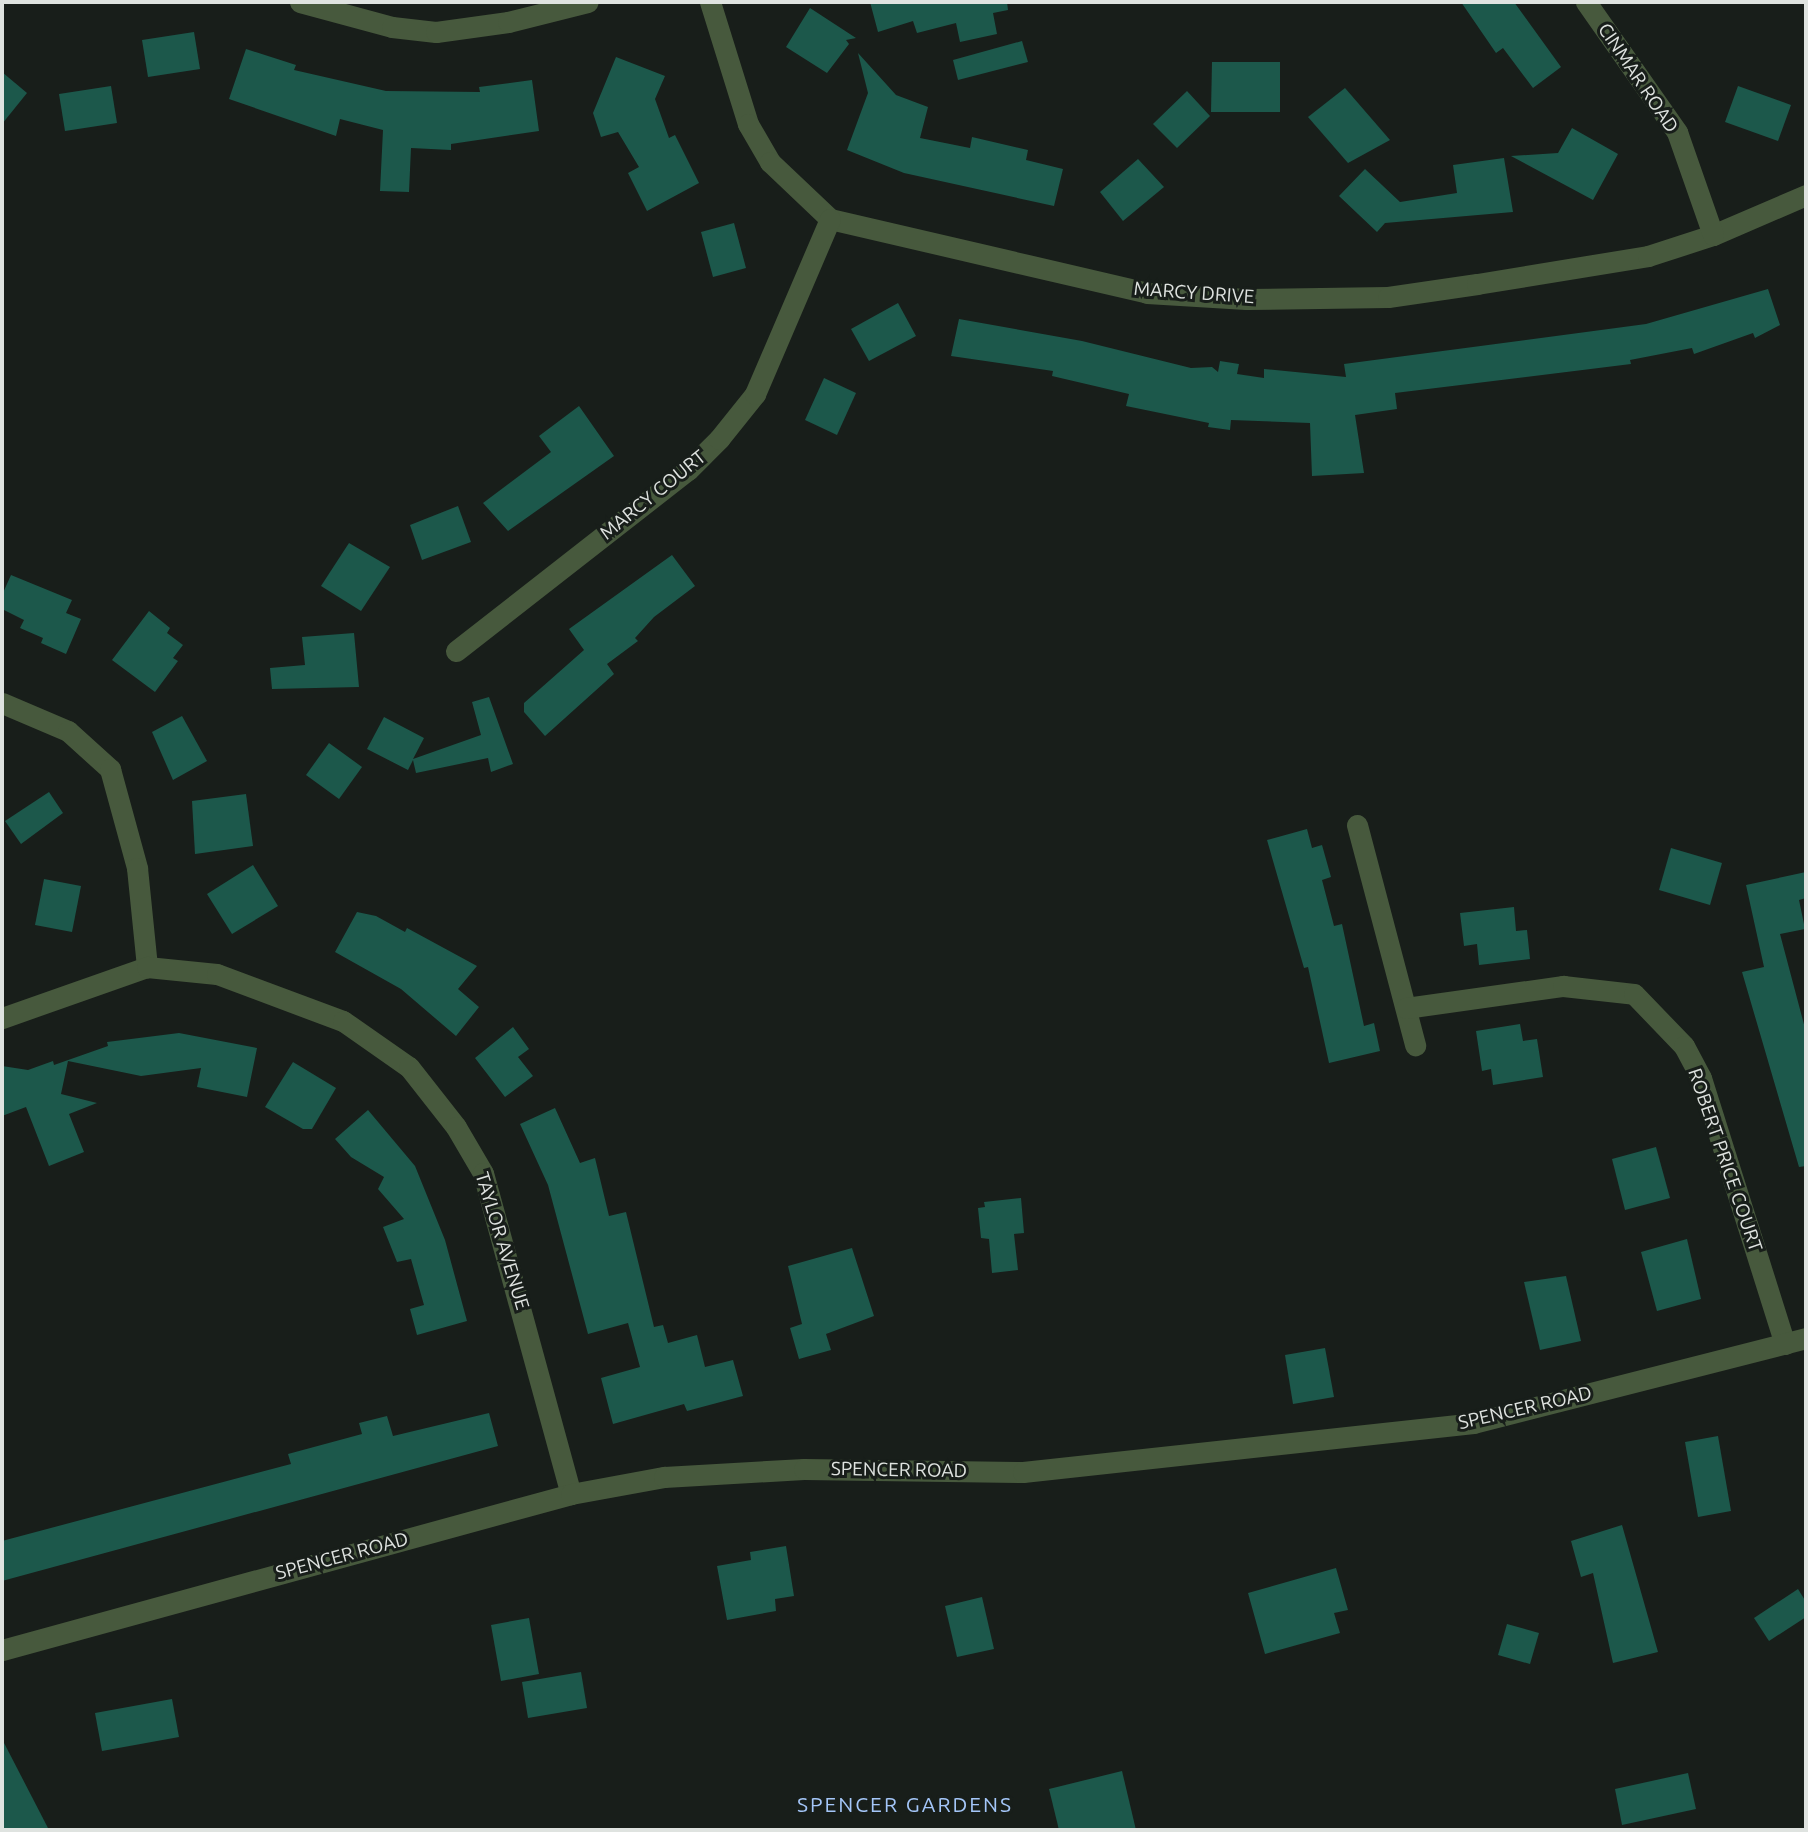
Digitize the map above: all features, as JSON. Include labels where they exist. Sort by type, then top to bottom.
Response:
[{"type":"street","points":[[300,2],[393,27],[436,32],[508,22],[588,2]]},
{"type":"street","points":[[710,2],[748,124],[770,162],[830,219]]},
{"type":"street","name":"CINMAR ROAD","points":[[1586,2],[1677,132],[1713,235]]},
{"type":"street","name":"MARCY DRIVE","points":[[830,219],[1147,293],[1247,299],[1388,297],[1648,256],[1713,235],[1806,195]]},
{"type":"street","name":"MARCY COURT","points":[[456,651],[688,470],[719,439],[755,394],[830,219]]},
{"type":"street","points":[[2,703],[68,731],[110,769],[137,868],[147,967]]},
{"type":"street","points":[[1357,825],[1415,1045]]},
{"type":"street","name":"TAYLOR AVENUE","points":[[2,1018],[147,967],[217,974],[271,990],[343,1021],[409,1067],[456,1127],[483,1173],[570,1494]]},
{"type":"street","name":"ROBERT PRICE COURT","points":[[1406,1008],[1563,986],[1634,994],[1684,1046],[1701,1078],[1786,1344]]},
{"type":"street","name":"SPENCER ROAD","points":[[2,1650],[570,1494],[664,1477],[804,1469],[1023,1472],[1473,1423],[1806,1338]]},
{"type":"building","points":[[870,2],[1007,2],[1008,10],[993,13],[997,34],[960,42],[956,23],[917,33],[913,21],[878,32]]},
{"type":"building","points":[[1461,2],[1514,2],[1561,67],[1533,88],[1503,48],[1496,53]]},
{"type":"building","points":[[810,8],[856,38],[846,40],[849,44],[827,73],[786,47]]},
{"type":"building","points":[[194,32],[200,69],[148,77],[142,40]]},
{"type":"building","points":[[1022,41],[1028,62],[958,80],[953,60]]},
{"type":"building","points":[[246,49],[296,65],[294,70],[386,91],[480,92],[479,87],[532,80],[539,131],[451,144],[451,150],[411,148],[409,192],[380,191],[383,130],[340,119],[336,136],[229,99]]},
{"type":"building","points":[[858,53],[896,95],[928,107],[920,138],[970,148],[972,137],[1028,150],[1026,160],[1063,169],[1054,206],[904,173],[847,150],[868,93]]},
{"type":"building","points":[[616,57],[665,76],[655,99],[669,138],[675,135],[699,183],[647,211],[628,173],[639,167],[618,132],[601,137],[593,113]]},
{"type":"building","points":[[1212,62],[1280,62],[1280,112],[1211,112]]},
{"type":"building","points":[[2,72],[27,93],[2,124]]},
{"type":"building","points":[[111,86],[117,123],[65,131],[59,94]]},
{"type":"building","points":[[1738,86],[1791,105],[1778,141],[1725,122]]},
{"type":"building","points":[[1345,88],[1390,140],[1348,163],[1308,117]]},
{"type":"building","points":[[1187,91],[1210,116],[1177,148],[1153,124]]},
{"type":"building","points":[[1572,128],[1618,154],[1593,200],[1511,156],[1558,153]]},
{"type":"building","points":[[1504,158],[1513,212],[1385,223],[1377,232],[1339,196],[1365,169],[1400,202],[1457,193],[1453,165]]},
{"type":"building","points":[[1138,159],[1164,187],[1123,221],[1100,192]]},
{"type":"building","points":[[734,223],[746,268],[713,277],[701,232]]},
{"type":"building","points":[[1768,289],[1780,325],[1755,338],[1753,333],[1694,354],[1692,348],[1630,360],[1631,364],[1395,393],[1397,409],[1355,415],[1364,473],[1312,476],[1310,423],[1231,420],[1230,430],[1208,427],[1209,423],[1126,406],[1129,394],[1052,376],[1053,371],[951,356],[959,319],[1082,341],[1191,368],[1212,367],[1218,372],[1220,361],[1239,364],[1237,374],[1264,378],[1264,369],[1346,377],[1344,364],[1646,324]]},
{"type":"building","points":[[898,303],[916,336],[869,361],[851,329]]},
{"type":"building","points":[[824,378],[856,393],[837,435],[805,420]]},
{"type":"building","points":[[579,406],[614,456],[508,531],[483,503],[551,452],[539,436]]},
{"type":"building","points":[[458,506],[471,542],[422,560],[410,525]]},
{"type":"building","points":[[349,543],[390,567],[361,611],[321,586]]},
{"type":"building","points":[[672,555],[695,586],[654,617],[635,638],[638,641],[607,664],[614,674],[545,736],[524,712],[524,703],[584,650],[569,629]]},
{"type":"building","points":[[11,575],[72,600],[66,613],[81,619],[66,654],[41,643],[43,638],[20,628],[24,620],[2,609],[2,595]]},
{"type":"building","points":[[149,611],[170,628],[167,633],[183,645],[173,658],[178,661],[155,692],[112,660]]},
{"type":"building","points":[[354,633],[359,687],[272,689],[270,668],[305,665],[302,637]]},
{"type":"building","points":[[489,697],[513,764],[491,772],[488,758],[416,773],[413,760],[408,770],[367,749],[384,717],[424,738],[413,759],[481,735],[472,702]]},
{"type":"building","points":[[182,716],[207,761],[173,780],[152,732]]},
{"type":"building","points":[[329,743],[362,767],[339,799],[306,775]]},
{"type":"building","points":[[49,792],[63,813],[21,844],[5,821]]},
{"type":"building","points":[[246,794],[253,846],[195,854],[192,801]]},
{"type":"building","points":[[1307,829],[1312,848],[1322,845],[1331,877],[1322,880],[1334,926],[1342,924],[1364,1026],[1374,1023],[1380,1051],[1329,1063],[1308,967],[1304,968],[1267,840]]},
{"type":"building","points":[[1671,848],[1722,863],[1710,905],[1659,890]]},
{"type":"building","points":[[253,865],[278,906],[232,934],[207,894]]},
{"type":"building","points":[[1806,872],[1806,898],[1799,900],[1805,929],[1780,934],[1806,1032],[1806,1166],[1799,1167],[1742,972],[1764,967],[1746,885]]},
{"type":"building","points":[[44,879],[81,886],[72,932],[35,925]]},
{"type":"building","points":[[1514,907],[1516,931],[1527,930],[1530,959],[1479,965],[1477,944],[1464,946],[1460,913]]},
{"type":"building","points":[[357,912],[376,916],[405,932],[407,928],[477,966],[458,989],[479,1007],[456,1036],[401,989],[335,952]]},
{"type":"building","points":[[1520,1024],[1523,1041],[1537,1039],[1543,1077],[1493,1085],[1491,1069],[1482,1071],[1476,1031]]},
{"type":"building","points":[[513,1027],[529,1049],[518,1057],[533,1076],[505,1097],[475,1058]]},
{"type":"building","points":[[179,1033],[257,1048],[247,1097],[197,1087],[201,1068],[141,1076],[68,1061],[61,1094],[97,1103],[69,1114],[84,1152],[49,1166],[26,1107],[2,1116],[2,1066],[28,1070],[53,1061],[54,1065],[108,1046],[107,1042]]},
{"type":"building","points":[[293,1062],[336,1088],[312,1129],[303,1129],[265,1107]]},
{"type":"building","points":[[555,1108],[580,1163],[595,1158],[609,1216],[626,1212],[654,1327],[663,1325],[668,1343],[697,1335],[705,1367],[733,1360],[743,1396],[687,1411],[684,1404],[613,1424],[601,1378],[640,1367],[628,1323],[588,1334],[548,1185],[520,1124]]},
{"type":"building","points":[[368,1110],[415,1166],[445,1240],[467,1321],[417,1335],[410,1309],[424,1305],[411,1259],[397,1262],[383,1227],[404,1219],[378,1189],[384,1177],[351,1157],[335,1139]]},
{"type":"building","points":[[1656,1147],[1670,1198],[1625,1210],[1612,1159]]},
{"type":"building","points":[[1021,1198],[1024,1233],[1014,1234],[1018,1270],[992,1273],[989,1239],[981,1238],[978,1208],[985,1207],[984,1202]]},
{"type":"building","points":[[1687,1239],[1701,1299],[1657,1311],[1641,1252]]},
{"type":"building","points":[[852,1248],[874,1316],[826,1334],[831,1350],[799,1359],[790,1328],[802,1324],[788,1266]]},
{"type":"building","points":[[1566,1276],[1581,1341],[1540,1350],[1524,1282]]},
{"type":"building","points":[[1325,1348],[1334,1397],[1293,1404],[1285,1355]]},
{"type":"building","points":[[489,1413],[498,1446],[2,1581],[2,1541],[291,1464],[288,1454],[362,1434],[359,1423],[387,1416],[393,1436]]},
{"type":"building","points":[[1718,1436],[1731,1511],[1698,1517],[1685,1442]]},
{"type":"building","points":[[1622,1525],[1658,1652],[1613,1663],[1593,1573],[1581,1577],[1571,1541]]},
{"type":"building","points":[[786,1546],[794,1596],[775,1599],[776,1611],[727,1620],[717,1566],[751,1560],[750,1552]]},
{"type":"building","points":[[1336,1568],[1348,1610],[1334,1613],[1340,1633],[1265,1654],[1248,1593]]},
{"type":"building","points":[[1798,1589],[1806,1602],[1806,1617],[1769,1641],[1754,1618]]},
{"type":"building","points":[[982,1597],[994,1649],[957,1657],[945,1606]]},
{"type":"building","points":[[529,1618],[539,1674],[501,1681],[491,1625]]},
{"type":"building","points":[[1507,1624],[1539,1633],[1530,1664],[1498,1655]]},
{"type":"building","points":[[581,1672],[587,1708],[528,1718],[522,1682]]},
{"type":"building","points":[[172,1699],[179,1737],[102,1751],[95,1713]]},
{"type":"building","points":[[2,1739],[49,1830],[2,1830]]},
{"type":"building","points":[[1122,1771],[1136,1830],[1059,1830],[1049,1789]]},
{"type":"building","points":[[1688,1773],[1696,1809],[1622,1825],[1615,1789]]},
{"type":"district","name":"SPENCER GARDENS","points":[[905,1804]]}]
